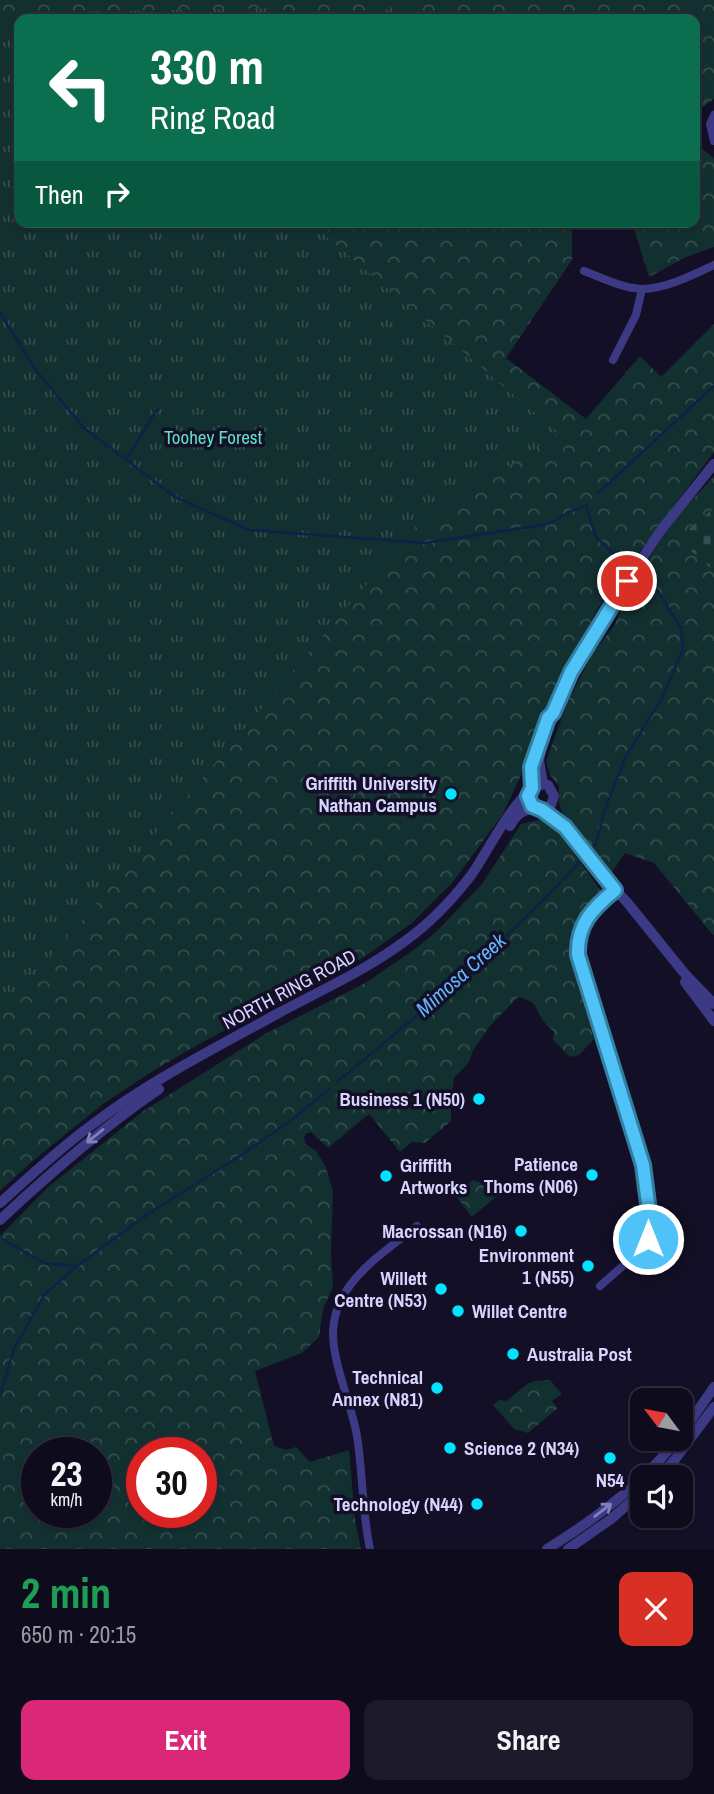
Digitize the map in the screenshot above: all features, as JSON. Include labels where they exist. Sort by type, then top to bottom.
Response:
[{"type":"street","points":[[714,115],[710,124],[714,141]]},
{"type":"street","points":[[584,271],[619,285],[642,289],[659,286],[714,265]]},
{"type":"street","points":[[613,360],[636,315],[642,289]]},
{"type":"street","points":[[714,464],[661,530],[571,672],[553,713],[539,760],[543,784],[553,792],[553,801],[565,827],[685,974],[714,1004]]},
{"type":"street","points":[[553,713],[548,718],[534,756],[528,800],[565,827]]},
{"type":"street","points":[[531,789],[543,784]]},
{"type":"street","name":"NORTH RING ROAD","points":[[0,1203],[95,1122],[205,1054],[375,961],[406,940],[432,918],[470,877],[516,804],[531,789]]},
{"type":"street","points":[[539,809],[549,807],[553,801]]},
{"type":"street","name":"NORTH RING ROAD","points":[[0,1220],[102,1131],[158,1089],[207,1058],[370,970],[407,945],[465,891],[488,862],[517,815],[524,810],[539,809]]},
{"type":"street","points":[[615,890],[714,1021]]},
{"type":"street","points":[[600,1286],[641,1250],[650,1234],[643,1165],[578,955],[578,943],[584,922],[591,911],[615,890]]},
{"type":"street","points":[[28,1178],[35,1187]]},
{"type":"street","points":[[370,1549],[357,1434],[331,1329],[337,1306],[349,1284],[417,1226]]},
{"type":"street","points":[[693,1417],[714,1387]]},
{"type":"street","points":[[669,1465],[714,1407]]},
{"type":"street","points":[[547,1549],[575,1532],[620,1497],[668,1451]]},
{"type":"street","points":[[568,1549],[630,1502]]},
{"type":"green space","points":[[0,0],[714,0],[714,99],[700,109],[700,14],[14,14],[14,228],[572,228],[572,260],[506,358],[586,419],[640,356],[661,377],[714,324],[714,452],[599,606],[535,729],[527,762],[503,814],[452,883],[412,923],[364,957],[199,1044],[103,1104],[0,1191]]},
{"type":"green space","points":[[426,0],[413,14],[383,14],[395,1]]},
{"type":"green space","name":"Toohey Forest","points":[[279,8],[296,14],[14,14],[14,228],[316,228],[559,433],[415,527],[0,1017],[0,13]]},
{"type":"green space","points":[[700,147],[714,158],[714,247],[684,258],[649,277],[634,228],[700,228]]},
{"type":"green space","points":[[714,476],[713,935],[654,863],[625,853],[612,872],[608,869],[563,815],[559,804],[559,786],[550,775],[546,761],[568,701],[594,651],[614,626],[629,592],[671,523]]},
{"type":"green space","points":[[714,508],[714,571],[688,548],[689,529]]},
{"type":"green space","points":[[539,820],[552,822],[600,890],[580,914],[571,945],[571,959],[594,1039],[579,1055],[570,1057],[553,1040],[554,1032],[543,1021],[534,1005],[518,997],[490,1026],[473,1050],[469,1062],[454,1078],[451,1121],[425,1143],[412,1142],[400,1152],[369,1114],[328,1148],[311,1132],[304,1137],[306,1144],[316,1151],[325,1165],[333,1191],[333,1287],[323,1309],[319,1337],[302,1353],[255,1371],[274,1446],[286,1450],[296,1447],[310,1462],[349,1450],[355,1520],[361,1549],[0,1549],[0,1236],[47,1188],[142,1112],[265,1034],[367,982],[436,932],[482,884],[521,824]]},
{"type":"green space","points":[[473,1180],[503,1191],[472,1217],[456,1196]]},
{"type":"green space","points":[[550,1380],[562,1394],[552,1401],[558,1408],[528,1433],[514,1429],[493,1405],[499,1400],[506,1401],[529,1383]]},
{"type":"waterway","points":[[0,313],[35,369],[83,427],[175,497],[249,530],[425,543],[548,524],[586,506]]},
{"type":"waterway","name":"Mimosa Creek","points":[[597,494],[714,386]]},
{"type":"waterway","points":[[126,460],[157,409]]},
{"type":"waterway","name":"Mimosa Creek","points":[[588,504],[586,506],[596,537],[628,567]]},
{"type":"waterway","name":"Mimosa Creek","points":[[595,846],[606,806],[626,756],[662,698],[683,649],[681,628],[657,590],[642,578]]},
{"type":"waterway","name":"Mimosa Creek","points":[[338,1081],[492,949],[579,863]]},
{"type":"waterway","name":"Mimosa Creek","points":[[0,1395],[14,1349],[44,1295],[77,1266],[148,1214],[246,1152],[293,1119],[329,1089]]},
{"type":"waterway","name":"Mimosa Creek","points":[[2,1239],[44,1263],[76,1266]]},
{"type":"place","name":"Griffith University Nathan Campus","points":[[451,794]]},
{"type":"place","name":"Business 1 (N50)","points":[[479,1099]]},
{"type":"place","name":"Patience Thoms (N06)","points":[[592,1175]]},
{"type":"place","name":"Griffith Artworks","points":[[386,1176]]},
{"type":"place","name":"Macrossan (N16)","points":[[521,1231]]},
{"type":"place","name":"Environment 1 (N55)","points":[[588,1266]]},
{"type":"place","name":"Willett Centre (N53)","points":[[441,1289]]},
{"type":"place","name":"Willet Centre","points":[[458,1311]]},
{"type":"place","name":"Australia Post","points":[[513,1354]]},
{"type":"place","name":"Technical Annex (N81)","points":[[437,1388]]},
{"type":"place","name":"Science 2 (N34)","points":[[450,1448]]},
{"type":"place","name":"N54","points":[[610,1458]]},
{"type":"place","name":"Technology (N44)","points":[[477,1504]]},
{"type":"route","points":[[627,581],[571,672],[553,713],[548,718],[531,767],[532,788],[528,800],[536,809],[555,818],[565,827],[615,890],[591,911],[584,922],[580,931],[578,955],[643,1165],[649,1211],[648,1239]]}]
